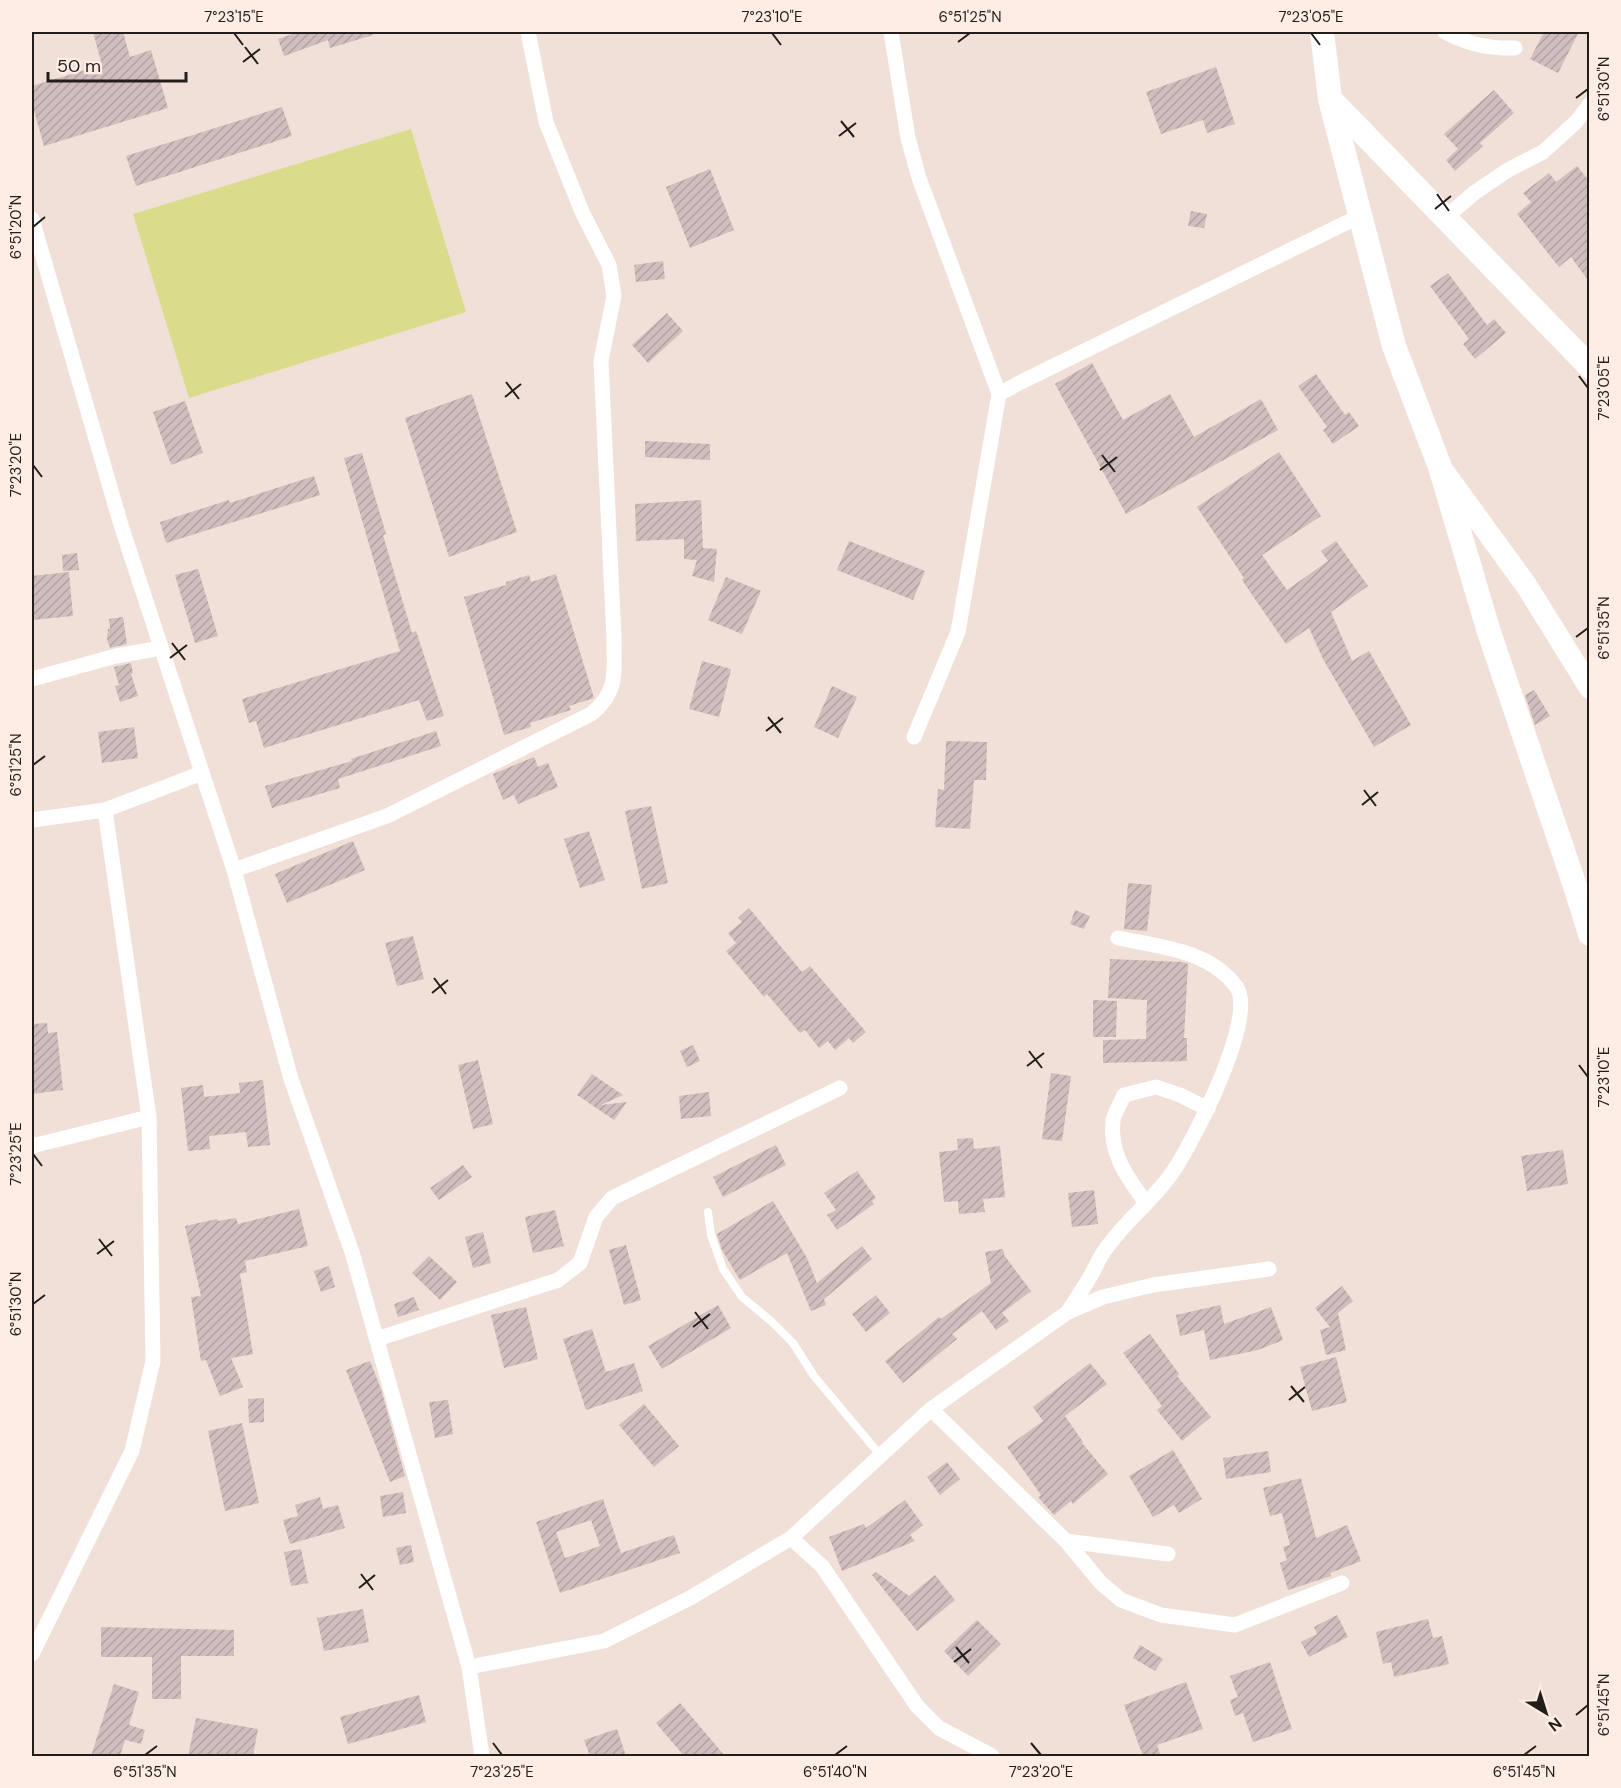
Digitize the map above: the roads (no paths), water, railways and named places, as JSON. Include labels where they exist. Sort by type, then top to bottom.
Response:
[{"type":"main road","points":[[1322,32],[1330,99],[1394,346],[1440,467],[1490,632],[1590,934]]},
{"type":"main road","points":[[1330,99],[1590,367]]},
{"type":"main road","points":[[1440,467],[1526,585],[1590,688]]},
{"type":"street","points":[[234,870],[387,816],[591,714],[603,704],[611,690],[614,674],[614,639],[601,361],[614,296],[609,265],[583,214],[546,122],[528,32]]},
{"type":"street","points":[[891,32],[908,138],[919,178],[999,394],[958,632],[914,737]]},
{"type":"street","points":[[1445,32],[1461,41],[1495,49],[1515,48]]},
{"type":"street","points":[[1445,218],[1474,193],[1508,170],[1543,152],[1576,122],[1590,104]]},
{"type":"street","points":[[999,394],[1360,216]]},
{"type":"street","points":[[32,219],[35,251],[121,525],[234,870],[291,1079],[352,1252],[469,1667],[482,1756]]},
{"type":"street","points":[[32,679],[116,656],[161,648]]},
{"type":"street","points":[[32,820],[105,810],[202,773]]},
{"type":"street","points":[[32,1654],[132,1451],[153,1361],[149,1117],[105,810]]},
{"type":"street","points":[[1068,1312],[1103,1252],[1171,1175],[1197,1133],[1222,1077],[1241,1013],[1238,990],[1225,974],[1197,956],[1118,938]]},
{"type":"street","points":[[1146,1203],[1130,1182],[1114,1153],[1113,1120],[1124,1095],[1156,1087],[1180,1095],[1208,1109]]},
{"type":"street","points":[[377,1339],[558,1280],[580,1263],[596,1216],[612,1198],[840,1088]]},
{"type":"street","points":[[32,1146],[149,1117]]},
{"type":"street","points":[[469,1667],[604,1641],[690,1598],[792,1538],[932,1409],[1068,1312],[1103,1297],[1153,1284],[1269,1269]]},
{"type":"street","points":[[932,1409],[1066,1541],[1101,1583],[1121,1600],[1161,1615],[1235,1625],[1342,1583]]},
{"type":"street","points":[[792,1538],[822,1566],[917,1706],[939,1728],[992,1756]]},
{"type":"street","points":[[1066,1541],[1168,1554]]},
{"type":"lane","points":[[708,1212],[711,1235],[723,1269],[742,1297],[793,1343],[814,1376],[881,1456]]}]
